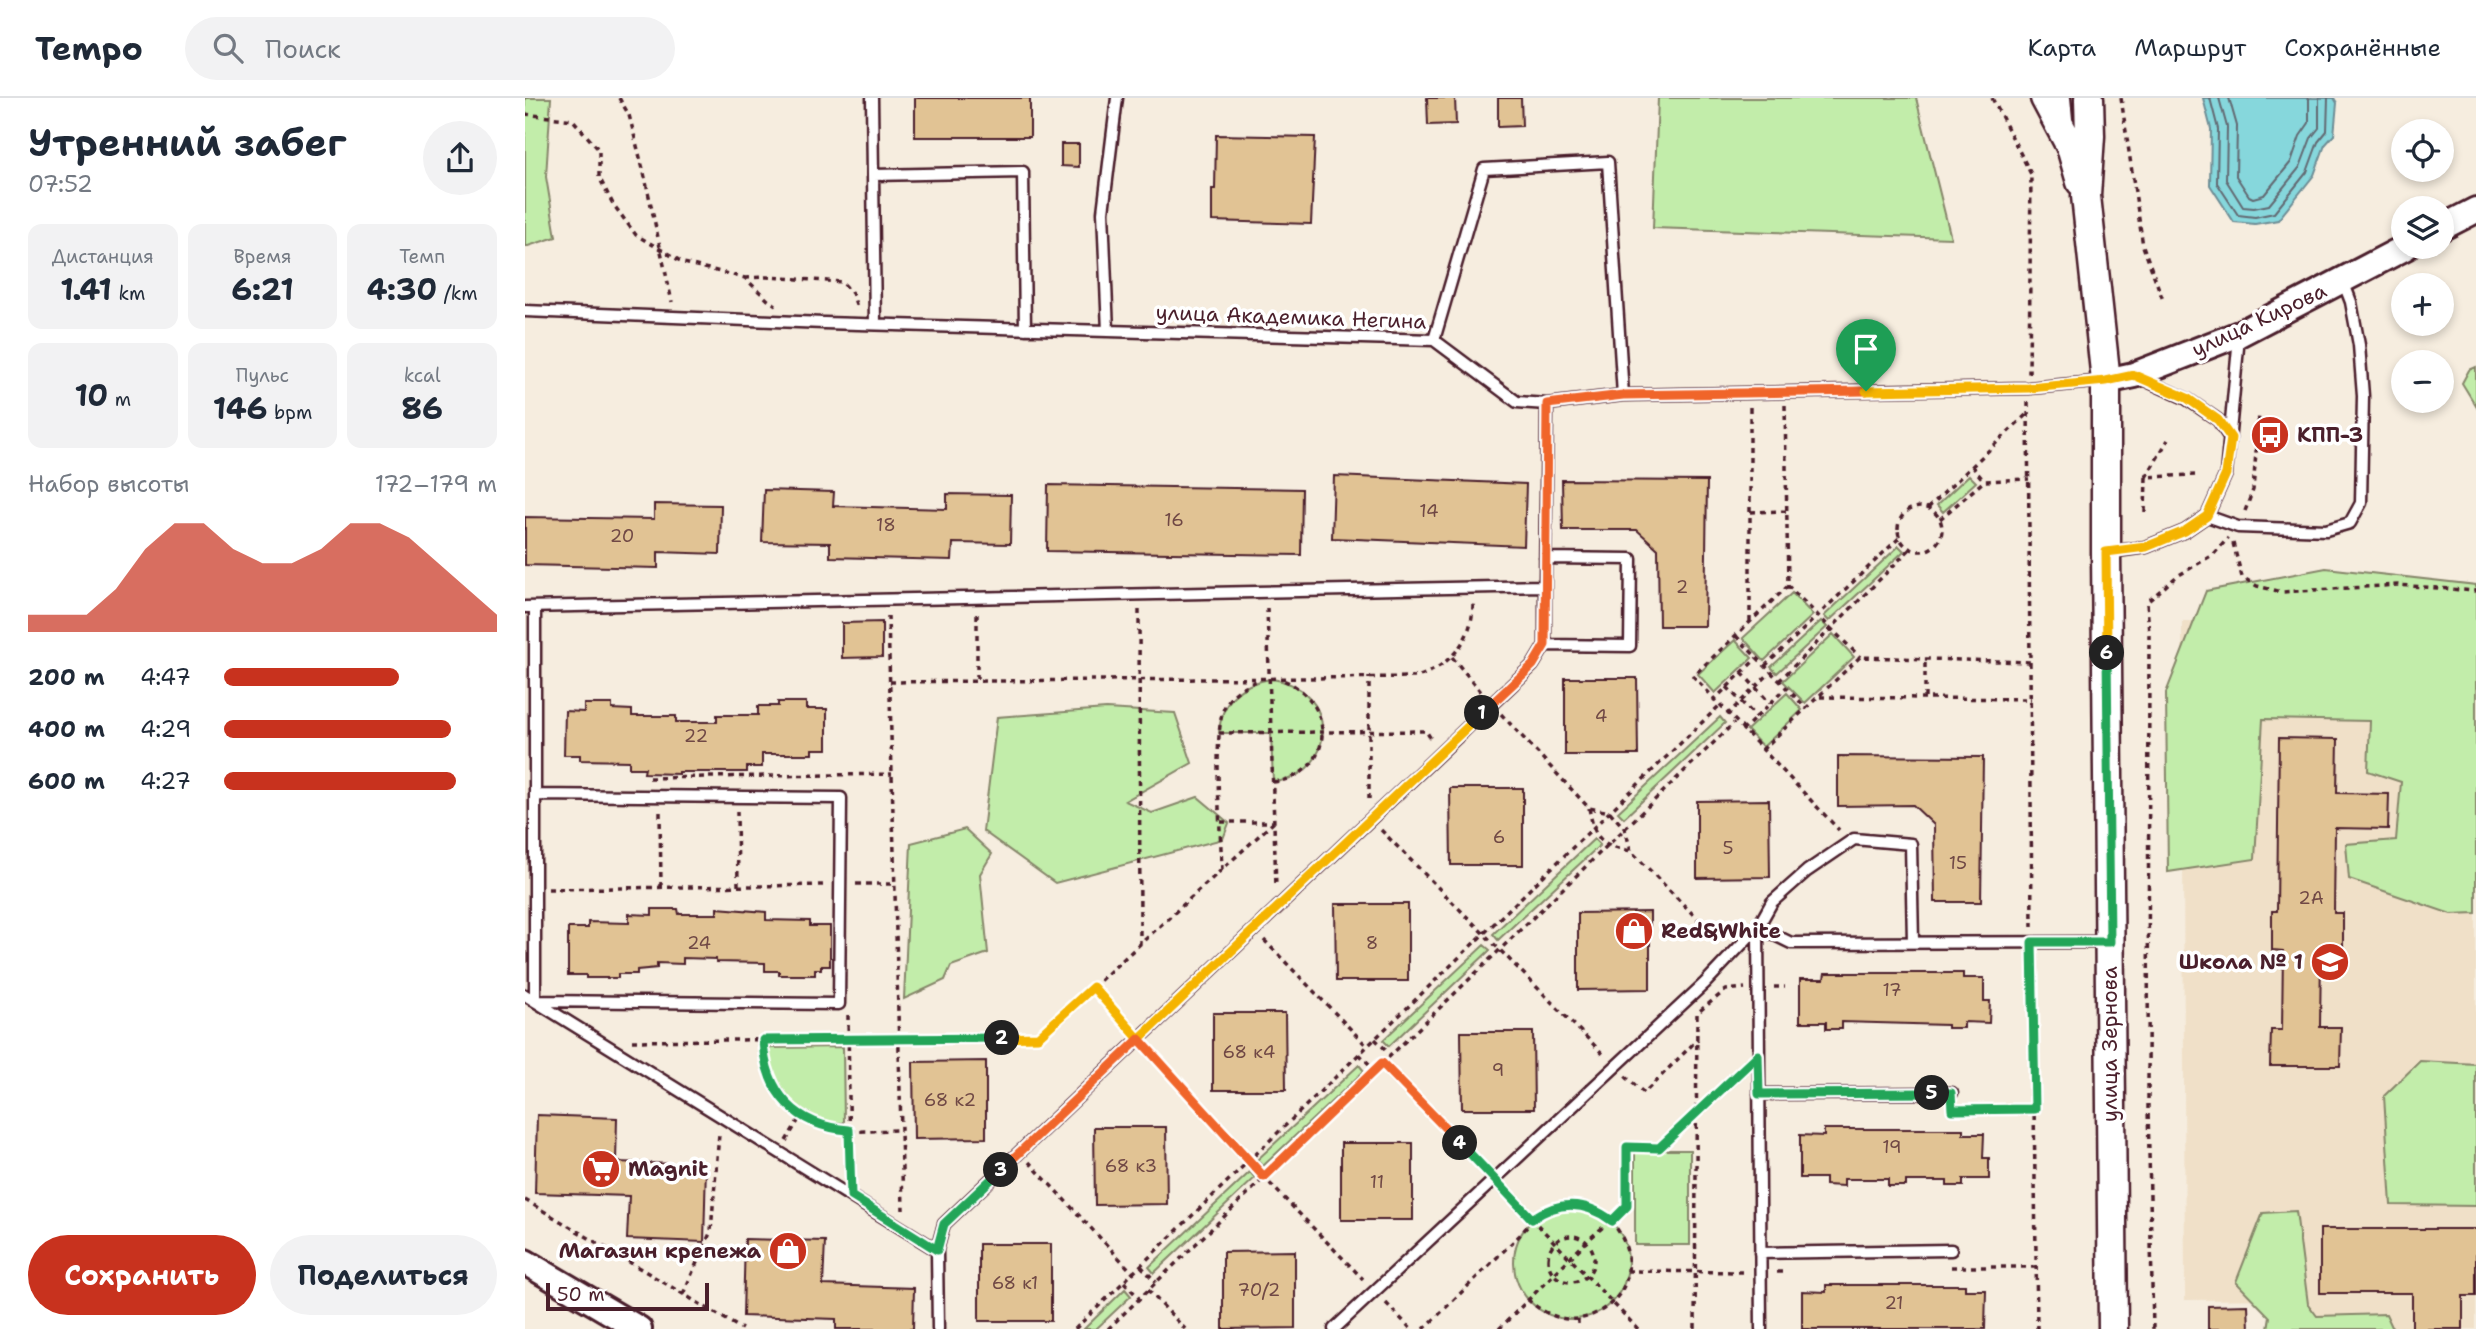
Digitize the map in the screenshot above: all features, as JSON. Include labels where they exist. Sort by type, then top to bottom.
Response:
[{"type":"main road","points":[[2045,98],[2071,147],[2086,197]]},
{"type":"main road","points":[[2086,197],[2090,136],[2089,98]]},
{"type":"main road","name":"улица Зернова","points":[[2086,197],[2106,381],[2113,1329]]},
{"type":"street","points":[[2454,221],[2476,210]]},
{"type":"street","name":"улица Кирова","points":[[2106,381],[2134,375],[2239,334],[2391,255]]},
{"type":"street","points":[[525,1262],[639,1329]]},
{"type":"lane","points":[[871,98],[875,324]]},
{"type":"lane","points":[[1108,331],[1103,212],[1117,98]]},
{"type":"lane","points":[[2065,98],[2071,147]]},
{"type":"lane","points":[[1434,340],[1484,169],[1608,162],[1623,395]]},
{"type":"lane","points":[[873,175],[1023,173],[1025,329]]},
{"type":"lane","points":[[2207,516],[2235,530],[2326,530],[2350,523],[2361,503],[2363,396],[2359,345],[2351,302],[2343,281]]},
{"type":"lane","name":"улица Академика Негина","points":[[525,311],[1434,340],[1517,401],[1547,404],[1623,395],[2029,388],[2106,381]]},
{"type":"lane","points":[[2106,552],[2146,547],[2185,531],[2207,516],[2226,474],[2239,334]]},
{"type":"lane","points":[[2134,375],[2187,398],[2218,420],[2231,438]]},
{"type":"lane","points":[[938,1329],[937,1250],[944,1224],[1533,665],[1545,645],[1547,404]]},
{"type":"lane","points":[[1545,558],[1632,559],[1630,646],[1545,645]]},
{"type":"lane","points":[[535,1000],[535,795],[530,607],[1545,586]]},
{"type":"lane","points":[[535,795],[841,799],[839,1003],[535,1000]]},
{"type":"lane","points":[[1334,1329],[1705,983],[1758,927],[1772,902],[1807,871],[1854,839],[1911,844],[1913,942]]},
{"type":"lane","points":[[1758,927],[1791,943],[2110,942]]},
{"type":"lane","points":[[1758,927],[1761,1329]]},
{"type":"lane","points":[[525,995],[937,1250]]},
{"type":"lane","points":[[1759,1094],[1951,1093]]},
{"type":"lane","points":[[1760,1253],[1951,1250]]},
{"type":"path","points":[[619,98],[629,115],[662,249],[675,317]]},
{"type":"path","points":[[1992,98],[2031,174],[2028,413],[2037,1329]]},
{"type":"path","points":[[2121,98],[2143,246],[2164,300]]},
{"type":"path","points":[[525,114],[573,120],[599,150],[599,177],[613,204],[636,235],[684,264],[745,278],[842,282],[852,293],[857,309],[875,324]]},
{"type":"path","points":[[745,278],[777,305]]},
{"type":"path","points":[[1750,393],[1750,622]]},
{"type":"path","points":[[1785,393],[1789,586],[1860,657],[2031,662]]},
{"type":"path","points":[[1928,508],[1940,519],[1942,536],[1937,544],[1922,552],[1910,549],[1899,538],[1899,521],[1904,513],[1911,509],[1928,508],[2028,413]]},
{"type":"path","points":[[2153,1329],[2148,1108],[2147,602],[2176,577],[2214,554],[2235,530],[2253,490],[2259,414]]},
{"type":"path","points":[[2145,512],[2146,477],[2168,440]]},
{"type":"path","points":[[1972,466],[1984,481]]},
{"type":"path","points":[[2146,477],[2195,475]]},
{"type":"path","points":[[1940,519],[1984,481],[2029,479]]},
{"type":"path","points":[[1750,512],[1787,511]]},
{"type":"path","points":[[2235,530],[2234,552],[2242,577],[2257,586],[2282,592],[2398,584],[2476,591]]},
{"type":"path","points":[[1765,666],[1899,538]]},
{"type":"path","points":[[1779,681],[1910,549]]},
{"type":"path","points":[[1789,586],[1693,676],[1713,701],[1850,842]]},
{"type":"path","points":[[890,682],[1417,677],[1430,673],[1460,648],[1473,615],[1474,587]]},
{"type":"path","points":[[1267,592],[1277,906]]},
{"type":"path","points":[[1139,594],[1140,944]]},
{"type":"path","points":[[977,598],[977,682]]},
{"type":"path","points":[[888,600],[904,1229]]},
{"type":"path","points":[[1736,636],[1807,709]]},
{"type":"path","points":[[1452,657],[1589,808],[1593,828],[1607,846],[1631,850]]},
{"type":"path","points":[[1762,750],[1860,657]]},
{"type":"path","points":[[1713,701],[1757,658]]},
{"type":"path","points":[[1925,659],[1925,698]]},
{"type":"path","points":[[1727,715],[1771,672]]},
{"type":"path","points":[[1742,673],[1770,703]]},
{"type":"path","points":[[1369,677],[1370,819],[1482,935],[1644,1093],[1698,1039]]},
{"type":"path","points":[[1222,870],[1220,720],[1233,695],[1256,681],[1269,679],[1284,680],[1308,695],[1317,706],[1322,732],[1320,747],[1308,768],[1287,780],[1273,782]]},
{"type":"path","points":[[1727,687],[1756,717]]},
{"type":"path","points":[[1742,731],[1786,688]]},
{"type":"path","points":[[1819,697],[2031,699]]},
{"type":"path","points":[[1075,1329],[1719,706]]},
{"type":"path","points":[[1108,1329],[1734,723]]},
{"type":"path","points":[[1219,733],[1426,732],[1441,753]]},
{"type":"path","points":[[646,778],[892,774]]},
{"type":"path","points":[[736,777],[738,886]]},
{"type":"path","points":[[660,778],[661,887]]},
{"type":"path","points":[[1589,808],[1610,812],[1625,829],[1631,850],[1718,940]]},
{"type":"path","points":[[1221,822],[1274,822]]},
{"type":"path","points":[[615,1050],[628,1041],[1038,1037],[1274,822]]},
{"type":"path","points":[[535,889],[895,884]]},
{"type":"path","points":[[1254,929],[1367,1046]]},
{"type":"path","points":[[1093,987],[1248,1161],[1411,1329]]},
{"type":"path","points":[[1695,1329],[1697,1013],[1727,990],[1785,987]]},
{"type":"path","points":[[839,1003],[848,1009],[851,1196]]},
{"type":"path","points":[[1375,1039],[1391,1055]]},
{"type":"path","points":[[763,1040],[765,1062],[772,1083],[780,1096],[801,1116],[825,1127],[901,1130]]},
{"type":"path","points":[[1359,1054],[1375,1071]]},
{"type":"path","points":[[1499,1329],[1627,1206],[1627,1147],[1659,1148],[1758,1055]]},
{"type":"path","points":[[1382,1063],[1638,1329]]},
{"type":"path","points":[[1951,1093],[1952,1110],[2035,1109]]},
{"type":"path","points":[[683,1294],[711,1231],[721,1116]]},
{"type":"path","points":[[779,1152],[801,1116]]},
{"type":"path","points":[[1020,1152],[1133,1273]]},
{"type":"path","points":[[525,1200],[742,1329]]},
{"type":"path","points":[[1424,1329],[1520,1235],[1532,1219],[1553,1207],[1578,1205],[1591,1208],[1612,1221],[1625,1243],[1628,1255],[1627,1271],[1612,1302],[1600,1311],[1577,1319],[1556,1317],[1542,1312],[1528,1300]]},
{"type":"path","points":[[1570,1236],[1587,1242],[1594,1258],[1593,1267],[1587,1276],[1575,1282],[1554,1276],[1548,1263],[1550,1249],[1555,1242],[1570,1236]]},
{"type":"path","points":[[1951,1250],[1951,1268],[2036,1267]]},
{"type":"path","points":[[1140,1266],[1156,1282]]},
{"type":"path","points":[[1627,1271],[1786,1272]]},
{"type":"path","points":[[1124,1282],[1139,1298]]},
{"type":"path","points":[[1148,1290],[1185,1329]]},
{"type":"path","points":[[1577,1319],[1577,1329]]},
{"type":"shaded area","name":"Школа № 1","points":[[2182,622],[2476,625],[2476,1329],[2299,1329],[2297,1299],[2185,1300]]},
{"type":"green space","points":[[525,98],[551,98],[546,177],[556,237],[528,246],[525,246]]},
{"type":"green space","points":[[1658,98],[1916,98],[1951,238],[1653,228]]},
{"type":"green space","points":[[2476,367],[2476,406],[2462,383],[2469,370]]},
{"type":"green space","points":[[1969,475],[1976,482],[1943,512],[1937,505]]},
{"type":"green space","points":[[1899,546],[1904,551],[1829,621],[1824,616]]},
{"type":"green space","points":[[2326,568],[2476,585],[2476,913],[2451,914],[2349,879],[2346,844],[2396,840],[2401,782],[2368,771],[2370,721],[2263,719],[2255,859],[2168,872],[2166,693],[2206,591]]},
{"type":"green space","points":[[1792,593],[1813,615],[1764,661],[1743,638]]},
{"type":"green space","points":[[1821,621],[1827,627],[1777,673],[1771,667]]},
{"type":"green space","points":[[1833,634],[1854,657],[1805,703],[1783,681]]},
{"type":"green space","points":[[1735,640],[1752,658],[1715,693],[1698,674]]},
{"type":"green space","points":[[1270,679],[1293,685],[1309,697],[1319,713],[1323,731],[1320,749],[1311,764],[1295,776],[1273,782],[1271,733],[1219,733],[1223,712],[1234,696],[1249,685]]},
{"type":"green space","points":[[1787,693],[1802,710],[1763,747],[1747,730]]},
{"type":"green space","points":[[1106,709],[1175,713],[1192,763],[1125,801],[1152,813],[1198,797],[1229,823],[1223,839],[1055,883],[983,831],[997,717]]},
{"type":"green space","points":[[1720,717],[1725,723],[1624,818],[1618,812]]},
{"type":"green space","points":[[965,829],[992,854],[980,874],[988,953],[951,966],[945,980],[904,999],[911,843]]},
{"type":"green space","points":[[1594,839],[1600,845],[1498,940],[1493,934]]},
{"type":"green space","points":[[1484,945],[1490,950],[1389,1046],[1383,1040]]},
{"type":"green space","points":[[843,1047],[844,1123],[826,1123],[792,1104],[769,1069],[768,1048]]},
{"type":"green space","points":[[2420,1061],[2476,1064],[2476,1206],[2391,1205],[2384,1096]]},
{"type":"green space","points":[[1359,1065],[1364,1071],[1263,1166],[1257,1160]]},
{"type":"green space","points":[[1635,1150],[1690,1150],[1690,1245],[1635,1245]]},
{"type":"green space","points":[[1250,1172],[1255,1178],[1154,1273],[1149,1267]]},
{"type":"green space","points":[[1571,1205],[1593,1209],[1603,1214],[1619,1230],[1624,1240],[1628,1262],[1624,1284],[1619,1294],[1603,1310],[1593,1315],[1571,1319],[1549,1315],[1539,1310],[1523,1294],[1518,1284],[1514,1262],[1518,1240],[1523,1230],[1539,1214],[1549,1209]]},
{"type":"green space","points":[[2296,1211],[2308,1304],[2317,1316],[2386,1314],[2393,1329],[2268,1329],[2270,1317],[2236,1282],[2263,1213]]},
{"type":"green space","points":[[1125,1289],[1131,1296],[1096,1329],[1084,1329]]},
{"type":"water","points":[[2203,98],[2334,98],[2337,103],[2334,135],[2325,145],[2314,175],[2278,220],[2255,224],[2234,222],[2210,185],[2211,129]]},
{"type":"building","points":[[915,98],[1030,98],[1030,137],[915,137]]},
{"type":"building","points":[[1427,98],[1455,98],[1456,124],[1428,125]]},
{"type":"building","points":[[1498,98],[1521,98],[1522,126],[1498,127]]},
{"type":"building","points":[[1216,135],[1315,137],[1311,224],[1212,221]]},
{"type":"building","points":[[1061,144],[1079,144],[1079,167],[1061,166]]},
{"type":"building","points":[[1334,476],[1526,484],[1524,546],[1332,538]]},
{"type":"building","points":[[1562,480],[1707,481],[1705,626],[1659,626],[1658,549],[1637,530],[1563,530]]},
{"type":"building","points":[[1048,485],[1302,489],[1301,555],[1047,551]]},
{"type":"building","points":[[764,490],[834,492],[833,506],[947,509],[947,494],[1011,495],[1010,544],[953,543],[952,560],[830,557],[830,543],[762,542]]},
{"type":"building","points":[[654,504],[721,505],[720,554],[658,552],[658,568],[525,565],[525,517],[654,519]]},
{"type":"building","points":[[882,622],[882,657],[842,658],[842,623]]},
{"type":"building","points":[[1565,678],[1637,678],[1638,755],[1565,755]]},
{"type":"building","points":[[778,702],[806,702],[806,709],[827,709],[827,749],[812,749],[812,754],[762,754],[762,767],[747,767],[747,772],[679,774],[644,773],[645,768],[629,768],[629,761],[580,760],[580,755],[564,755],[565,711],[584,712],[584,704],[612,704],[612,709],[632,710],[632,716],[676,716],[676,722],[717,722],[717,715],[758,715],[758,706],[778,706]]},
{"type":"building","points":[[2279,738],[2338,739],[2337,793],[2389,794],[2388,829],[2335,828],[2334,913],[2343,913],[2343,953],[2321,952],[2320,1027],[2341,1027],[2340,1066],[2270,1066],[2271,1030],[2282,1030],[2283,951],[2272,950],[2272,911],[2277,911]]},
{"type":"building","points":[[1838,756],[1983,757],[1981,902],[1935,902],[1934,825],[1913,805],[1838,806]]},
{"type":"building","points":[[1450,788],[1523,788],[1523,865],[1451,865]]},
{"type":"building","points":[[1769,800],[1770,877],[1697,878],[1697,801]]},
{"type":"building","points":[[1335,904],[1408,904],[1408,981],[1336,981]]},
{"type":"building","points":[[717,908],[766,912],[766,920],[810,921],[810,926],[830,926],[830,966],[815,969],[815,975],[779,975],[779,971],[765,971],[765,963],[683,958],[683,964],[657,963],[657,968],[637,970],[637,974],[618,974],[618,978],[568,975],[568,928],[588,928],[588,922],[629,923],[629,914],[652,915],[652,909],[678,909],[679,914],[717,914]]},
{"type":"building","points":[[1650,912],[1650,989],[1578,990],[1578,913]]},
{"type":"building","points":[[1825,973],[1963,973],[1963,978],[1984,978],[1984,1001],[1990,1001],[1989,1023],[1964,1022],[1964,1028],[1947,1028],[1947,1025],[1842,1022],[1842,1029],[1826,1029],[1826,1022],[1800,1022],[1800,979],[1824,979]]},
{"type":"building","points":[[1213,1013],[1285,1013],[1286,1090],[1213,1090]]},
{"type":"building","points":[[1461,1032],[1533,1032],[1534,1109],[1462,1109]]},
{"type":"building","points":[[986,1061],[986,1138],[914,1139],[913,1062]]},
{"type":"building","points":[[537,1115],[617,1118],[616,1162],[706,1165],[704,1242],[627,1239],[629,1196],[535,1193]]},
{"type":"building","points":[[1094,1127],[1166,1127],[1167,1204],[1095,1205]]},
{"type":"building","points":[[1824,1129],[1963,1129],[1963,1134],[1984,1134],[1983,1158],[1989,1158],[1989,1179],[1963,1179],[1963,1186],[1947,1186],[1947,1181],[1906,1181],[1906,1186],[1888,1186],[1888,1179],[1844,1179],[1844,1186],[1825,1185],[1825,1178],[1800,1178],[1800,1135],[1824,1136]]},
{"type":"building","points":[[1341,1143],[1413,1143],[1413,1220],[1341,1220]]},
{"type":"building","points":[[2320,1229],[2476,1229],[2476,1296],[2463,1296],[2463,1329],[2412,1329],[2412,1293],[2320,1293]]},
{"type":"building","points":[[745,1239],[825,1241],[823,1285],[914,1288],[913,1329],[836,1329],[836,1319],[743,1316]]},
{"type":"building","points":[[979,1244],[1051,1244],[1051,1321],[979,1321]]},
{"type":"building","points":[[1295,1251],[1295,1328],[1223,1329],[1223,1252]]},
{"type":"building","points":[[1826,1285],[1965,1285],[1965,1290],[1986,1290],[1985,1329],[1802,1329],[1802,1291],[1826,1292]]},
{"type":"building","points":[[2248,1305],[2249,1329],[2208,1329],[2208,1306]]},
{"type":"place","name":"КПП-3","points":[[2270,435]]},
{"type":"place","name":"Red&White","points":[[1634,931]]},
{"type":"place","name":"Школа № 1","points":[[2330,962]]},
{"type":"place","name":"Magnit","points":[[601,1169]]},
{"type":"place","name":"Магазин крепежа","points":[[788,1251]]},
{"type":"route","points":[[1866,391],[1623,395],[1547,404],[1545,645],[1533,665],[1139,1039],[1093,987],[1038,1037],[763,1040],[766,1069],[780,1096],[790,1107],[801,1116],[825,1127],[849,1130],[851,1196],[937,1250],[944,1224],[1139,1039],[1264,1177],[1382,1063],[1532,1219],[1544,1211],[1565,1204],[1591,1208],[1612,1221],[1627,1206],[1627,1147],[1659,1148],[1758,1055],[1759,1094],[1951,1093],[1952,1110],[2035,1109],[2032,942],[2110,942],[2106,552],[2146,547],[2185,531],[2207,516],[2226,474],[2231,438],[2218,420],[2187,398],[2134,375],[2106,381],[2029,388],[1866,391]]}]
